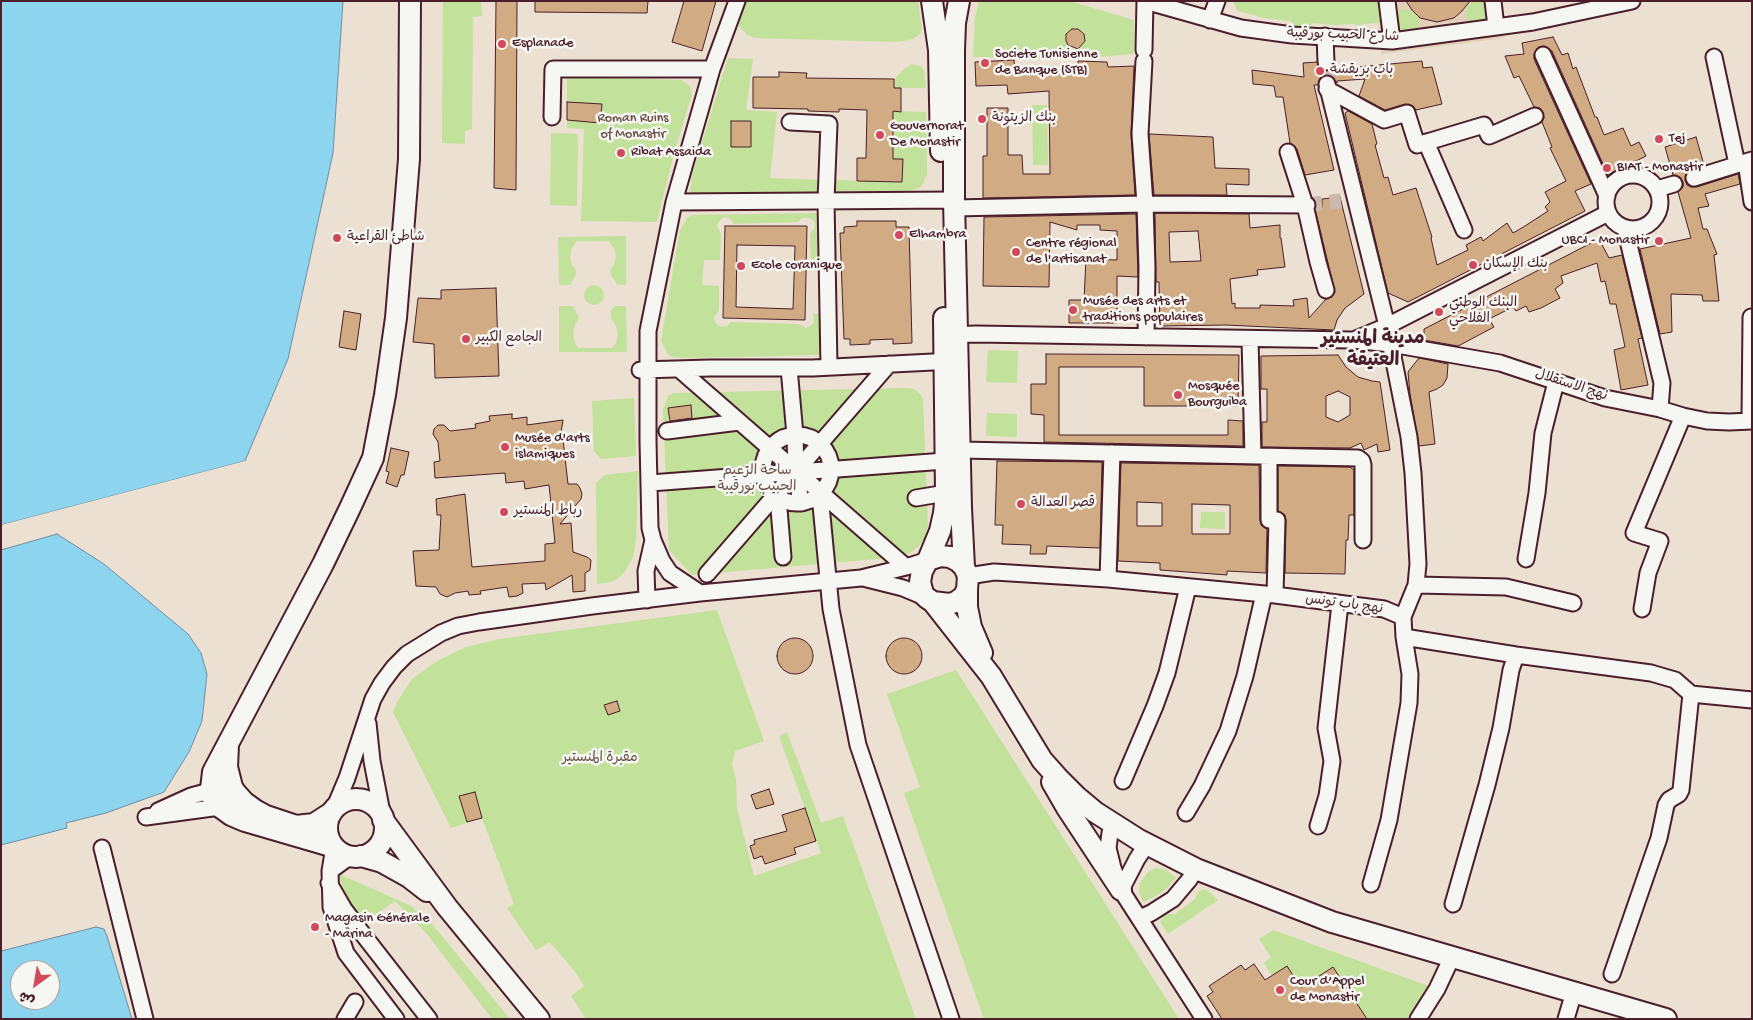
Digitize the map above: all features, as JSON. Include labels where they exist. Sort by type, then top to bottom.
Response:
[{"type":"main road","points":[[410,1],[408,168],[396,318],[386,395],[373,458],[322,564],[213,772],[215,798],[231,815],[245,821],[334,847],[346,855],[382,862],[409,876],[447,907]]},
{"type":"main road","points":[[932,1],[964,335],[951,361],[952,456],[968,607],[972,628],[991,676]]},
{"type":"main road","points":[[950,202],[955,24],[958,1]]},
{"type":"main road","points":[[952,456],[940,531],[922,571],[920,582],[924,594],[991,676],[1042,760],[1067,808],[1121,890]]},
{"type":"main road","points":[[928,560],[942,556],[950,557],[958,561],[966,578],[962,597],[956,602],[949,604],[930,600]]},
{"type":"main road","points":[[229,740],[227,766],[234,789],[255,810],[266,816],[296,826],[314,824],[342,803],[351,800],[361,800],[370,803],[378,809],[383,819],[447,907],[539,1019]]},
{"type":"main road","points":[[1042,760],[1076,797],[1114,825],[1196,869],[1332,922],[1666,1019]]},
{"type":"main road","points":[[333,811],[327,827],[330,841],[334,847]]},
{"type":"main road","points":[[358,857],[370,853],[382,841],[384,832],[383,819]]},
{"type":"street","points":[[700,593],[670,573],[652,540],[650,528],[650,483],[644,464],[644,370],[648,331],[674,202],[712,68],[737,1]]},
{"type":"street","points":[[1145,1],[1140,134],[1148,268],[1146,337]]},
{"type":"street","name":"شارع الحبيب بورقيبة","points":[[1145,1],[1241,28],[1292,35],[1392,41],[1533,22],[1632,1]]},
{"type":"street","points":[[1210,20],[1217,1]]},
{"type":"street","points":[[1387,1],[1392,41]]},
{"type":"street","points":[[1493,1],[1496,27]]},
{"type":"street","points":[[1325,36],[1326,62]]},
{"type":"street","points":[[1543,55],[1607,196]]},
{"type":"street","points":[[1714,58],[1745,162],[1752,202]]},
{"type":"street","points":[[552,117],[553,68],[712,68]]},
{"type":"street","points":[[1371,884],[1388,820],[1409,703],[1410,674],[1404,637],[1403,616],[1416,585],[1418,564],[1413,473],[1407,429],[1387,326],[1348,201],[1327,87],[1384,120],[1407,113],[1417,145],[1484,125],[1489,136],[1535,116]]},
{"type":"street","points":[[790,122],[829,124],[826,200],[829,368]]},
{"type":"street","points":[[1426,142],[1464,230]]},
{"type":"street","points":[[1288,152],[1306,205],[1326,290]]},
{"type":"street","points":[[1694,178],[1745,162]]},
{"type":"street","points":[[1641,176],[1657,189],[1661,203],[1659,212],[1647,226],[1638,230],[1624,228],[1613,221],[1608,213],[1606,204],[1610,188],[1623,177],[1641,176]]},
{"type":"street","points":[[1657,189],[1674,184]]},
{"type":"street","points":[[674,202],[826,200],[1306,205]]},
{"type":"street","points":[[1352,340],[1387,326],[1608,213]]},
{"type":"street","points":[[1624,228],[1662,383],[1660,409]]},
{"type":"street","points":[[1751,317],[1751,421]]},
{"type":"street","name":"نهج الاستقلال","points":[[964,335],[1352,340],[1391,344],[1500,363],[1605,398],[1660,409],[1683,416],[1729,422],[1751,421]]},
{"type":"street","points":[[1250,339],[1253,456]]},
{"type":"street","points":[[644,370],[829,368],[951,361]]},
{"type":"street","points":[[707,574],[777,496],[889,364]]},
{"type":"street","points":[[789,368],[796,472],[801,503]]},
{"type":"street","points":[[679,369],[820,494],[906,567]]},
{"type":"street","points":[[1526,559],[1537,493],[1543,433],[1556,382]]},
{"type":"street","points":[[1642,609],[1648,572],[1660,541],[1634,533],[1683,416]]},
{"type":"street","points":[[667,432],[739,422]]},
{"type":"street","points":[[788,436],[795,436],[810,437],[820,444],[831,463],[831,475],[827,486],[810,501],[801,503],[787,502],[777,496],[769,489],[764,474],[765,457],[770,448],[788,436]]},
{"type":"street","points":[[650,483],[831,470],[952,456],[1112,453],[1360,459],[1363,465],[1363,540]]},
{"type":"street","points":[[1108,579],[1112,453]]},
{"type":"street","points":[[1186,813],[1202,786],[1228,731],[1269,594],[1277,520],[1269,520],[1269,456]]},
{"type":"street","points":[[820,494],[831,610],[858,745],[951,1019]]},
{"type":"street","points":[[916,498],[946,494]]},
{"type":"street","points":[[777,496],[783,557]]},
{"type":"street","points":[[647,600],[646,571],[652,540]]},
{"type":"street","points":[[333,811],[347,778],[373,699],[394,667],[407,654],[441,633],[458,626],[479,622],[700,593],[861,578],[928,560]]},
{"type":"street","name":"نهج باب تونس","points":[[966,578],[994,572],[1108,579],[1269,594],[1384,609],[1403,616]]},
{"type":"street","points":[[861,578],[903,588],[930,600]]},
{"type":"street","points":[[1416,585],[1506,587],[1572,603]]},
{"type":"street","points":[[1123,781],[1167,673],[1188,586]]},
{"type":"street","points":[[1318,826],[1327,796],[1332,761],[1326,728],[1340,604]]},
{"type":"street","points":[[1404,637],[1663,676],[1675,680],[1691,694],[1752,700]]},
{"type":"street","points":[[1453,904],[1487,785],[1507,703],[1516,655]]},
{"type":"street","points":[[1612,974],[1658,838],[1666,805],[1681,790],[1691,694]]},
{"type":"street","points":[[367,717],[372,761],[383,819]]},
{"type":"street","points":[[215,798],[234,789]]},
{"type":"street","points":[[1114,825],[1110,833],[1108,848],[1112,868],[1121,890],[1204,1019]]},
{"type":"street","points":[[1121,890],[1147,844]]},
{"type":"street","points":[[334,847],[329,877],[331,907],[346,953],[396,1019]]},
{"type":"street","points":[[102,848],[145,1019]]},
{"type":"street","points":[[329,877],[345,860],[358,857]]},
{"type":"street","points":[[1140,918],[1172,899],[1190,880],[1196,869]]},
{"type":"street","points":[[329,877],[344,909],[429,1019]]},
{"type":"street","points":[[1418,1019],[1438,989],[1452,957]]},
{"type":"street","points":[[1566,1019],[1574,992]]},
{"type":"street","points":[[345,1019],[355,1002]]},
{"type":"shaded area","points":[[1376,1],[1499,1],[1504,38],[1381,54]]},
{"type":"green space","points":[[443,1],[481,1],[482,16],[473,17],[472,129],[465,131],[465,144],[442,143]]},
{"type":"green space","points":[[744,1],[918,1],[922,28],[920,34],[913,39],[897,42],[755,38],[747,35],[739,26],[738,18]]},
{"type":"green space","points":[[979,1],[1069,1],[1134,20],[1134,54],[1076,59],[1076,48],[1080,47],[1085,41],[1084,34],[1078,29],[1072,29],[1066,34],[1068,58],[973,57],[975,17]]},
{"type":"green space","points":[[1233,1],[1377,1],[1381,6],[1382,23],[1363,24],[1360,26],[1353,24],[1331,25],[1313,23],[1306,30],[1296,28],[1291,21],[1264,18],[1238,11]]},
{"type":"green space","points":[[1477,1],[1487,8],[1488,12],[1481,22],[1477,23],[1467,16],[1466,12],[1473,2]]},
{"type":"green space","points":[[1402,9],[1412,10],[1418,16],[1419,24],[1415,32],[1399,34],[1393,18]]},
{"type":"green space","points":[[728,58],[753,59],[746,110],[777,112],[770,178],[821,180],[820,188],[816,193],[690,193],[692,175]]},
{"type":"green space","points":[[912,64],[920,66],[924,70],[926,88],[894,88],[894,79]]},
{"type":"green space","name":"Roman Ruins of Monastir","points":[[567,77],[681,80],[690,86],[692,94],[673,157],[657,222],[581,221],[584,129],[567,128]]},
{"type":"green space","points":[[1032,105],[1047,105],[1048,165],[1033,165]]},
{"type":"green space","points":[[893,111],[926,112],[927,174],[923,184],[919,188],[908,191],[830,191],[830,180],[902,182],[902,159],[893,159]]},
{"type":"green space","points":[[551,133],[578,134],[577,206],[550,205]]},
{"type":"green space","points":[[818,213],[818,269],[811,268],[810,234],[815,227],[814,221],[810,218],[802,218],[798,222],[734,224],[725,217],[719,221],[717,226],[721,234],[720,260],[704,260],[702,285],[719,286],[719,310],[714,318],[716,324],[721,327],[727,326],[731,322],[798,324],[806,328],[813,324],[813,314],[822,314],[821,355],[686,358],[672,357],[667,353],[661,341],[680,230],[687,218],[693,215]]},
{"type":"green space","points":[[626,236],[626,285],[617,284],[611,275],[610,270],[614,265],[616,257],[614,248],[609,241],[577,241],[572,248],[570,257],[572,265],[576,270],[576,275],[570,285],[559,285],[558,237]]},
{"type":"green space","points":[[590,285],[598,285],[604,291],[604,299],[598,305],[590,305],[584,299],[584,291]]},
{"type":"green space","points":[[559,306],[573,306],[579,318],[573,334],[578,348],[612,348],[616,343],[618,334],[611,318],[611,311],[615,306],[626,306],[627,352],[559,352]]},
{"type":"green space","points":[[988,350],[1018,351],[1017,383],[986,382]]},
{"type":"green space","name":"ساحة الزعيم الحبيب بورقيبة","points":[[914,389],[923,399],[928,526],[925,537],[919,546],[910,553],[900,557],[692,575],[669,550],[663,410],[668,396],[674,393]]},
{"type":"green space","points":[[634,398],[636,456],[601,459],[594,451],[592,401]]},
{"type":"green space","points":[[987,413],[1017,414],[1017,437],[986,436]]},
{"type":"green space","points":[[638,471],[636,540],[633,557],[619,578],[611,582],[597,584],[596,483],[605,475]]},
{"type":"green space","points":[[1201,512],[1225,512],[1225,529],[1200,528]]},
{"type":"green space","name":"مقبرة المنستير","points":[[717,610],[764,741],[735,751],[732,764],[736,779],[737,809],[754,876],[821,853],[779,736],[787,732],[821,823],[843,816],[916,1019],[586,1019],[571,996],[584,986],[576,973],[550,942],[536,950],[507,908],[514,904],[482,818],[451,828],[393,712],[397,702],[412,679],[437,661],[466,647],[499,639]]},
{"type":"green space","points":[[956,670],[1179,1019],[984,1019],[904,793],[920,787],[887,694]]},
{"type":"green space","points":[[1157,868],[1165,869],[1176,878],[1166,889],[1143,902],[1139,891],[1140,883],[1149,871]]},
{"type":"green space","points":[[339,874],[411,906],[432,924],[510,1019],[492,1019],[427,934],[395,901],[364,923],[345,895]]},
{"type":"green space","points":[[1203,889],[1207,890],[1218,900],[1168,934],[1160,922],[1163,916],[1175,914],[1195,899],[1198,892]]},
{"type":"green space","points":[[1273,930],[1431,987],[1409,1019],[1367,1019],[1333,967],[1301,988],[1272,976],[1264,963],[1271,957],[1259,939]]},
{"type":"water","points":[[1,1],[343,1],[333,153],[288,359],[245,461],[1,525]]},
{"type":"water","points":[[57,534],[104,564],[188,634],[201,653],[207,674],[202,721],[189,752],[164,792],[106,813],[66,823],[67,828],[1,845],[1,550]]},
{"type":"water","points":[[96,927],[104,929],[132,1019],[1,1019],[1,951]]},
{"type":"pier","points":[[248,461],[1,527],[1,525]]},
{"type":"building","points":[[496,1],[517,1],[516,190],[494,188]]},
{"type":"building","points":[[535,1],[648,1],[647,13],[535,12]]},
{"type":"building","points":[[684,1],[716,1],[702,51],[672,42]]},
{"type":"building","points":[[1406,1],[1470,1],[1454,18],[1437,22],[1420,18]]},
{"type":"building","points":[[1072,29],[1078,29],[1084,34],[1085,41],[1078,49],[1068,45],[1066,41],[1066,34]]},
{"type":"building","points":[[1553,37],[1562,55],[1568,53],[1573,69],[1576,67],[1604,135],[1623,128],[1631,146],[1639,142],[1646,156],[1608,175],[1552,51],[1544,46],[1539,47],[1534,54],[1534,59],[1591,184],[1575,191],[1585,211],[1408,302],[1388,293],[1345,113],[1348,111],[1372,124],[1377,144],[1375,145],[1384,178],[1388,177],[1393,195],[1416,188],[1432,237],[1437,265],[1468,250],[1466,245],[1481,237],[1483,241],[1507,223],[1513,233],[1525,226],[1548,211],[1545,207],[1550,202],[1545,192],[1566,181],[1550,148],[1552,147],[1542,122],[1544,118],[1543,112],[1540,108],[1534,107],[1519,76],[1514,78],[1505,56],[1524,54],[1522,43]]},
{"type":"building","points":[[1014,60],[1015,73],[1078,70],[1078,61],[1107,62],[1108,67],[1134,66],[1131,134],[1135,195],[983,198],[983,156],[987,156],[987,108],[1008,108],[1008,155],[1022,155],[1023,174],[1050,174],[1049,91],[1008,94],[1007,85],[976,86],[975,62]]},
{"type":"building","points":[[1335,61],[1336,69],[1422,61],[1423,68],[1432,67],[1442,104],[1416,110],[1413,106],[1405,104],[1385,110],[1359,96],[1365,79],[1337,81],[1337,83],[1333,77],[1324,75],[1320,78],[1318,85],[1314,85],[1334,170],[1305,175],[1297,149],[1290,143],[1283,97],[1276,97],[1274,86],[1253,84],[1252,70],[1304,77],[1303,63],[1317,62],[1321,70],[1327,71],[1334,67]]},
{"type":"building","name":"Gouvernorat De Monastir","points":[[779,72],[807,73],[806,78],[894,79],[894,88],[901,88],[901,112],[893,111],[893,159],[903,159],[902,182],[857,181],[857,158],[866,158],[867,110],[839,109],[839,112],[808,111],[808,109],[753,108],[753,77],[779,77]]},
{"type":"building","points":[[567,102],[602,104],[600,123],[567,120]]},
{"type":"building","points":[[731,121],[751,121],[751,147],[731,147]]},
{"type":"building","points":[[1149,134],[1213,137],[1215,168],[1249,169],[1249,185],[1226,184],[1227,195],[1154,195]]},
{"type":"building","points":[[1696,137],[1704,165],[1687,172],[1685,180],[1687,185],[1697,187],[1738,174],[1740,184],[1705,194],[1709,206],[1698,208],[1703,229],[1707,229],[1717,254],[1714,255],[1719,301],[1703,301],[1702,295],[1671,294],[1672,332],[1660,334],[1640,249],[1691,238],[1678,192],[1683,187],[1683,182],[1680,177],[1673,175],[1665,147]]},
{"type":"building","points":[[1340,197],[1364,294],[1345,308],[1337,320],[1334,330],[1226,325],[1160,326],[1159,282],[1156,282],[1155,213],[1249,214],[1250,228],[1280,225],[1280,238],[1285,267],[1257,270],[1258,275],[1230,279],[1232,304],[1235,303],[1235,308],[1260,308],[1260,305],[1294,306],[1293,300],[1307,298],[1309,318],[1335,292],[1315,209],[1322,208],[1322,199]],"holes":[[[1198,231],[1201,261],[1170,262],[1169,232]]]},
{"type":"building","points":[[1136,214],[1138,277],[1117,276],[1117,323],[1069,323],[1069,300],[1084,300],[1086,259],[1117,260],[1117,231],[1100,230],[1100,225],[1077,225],[1077,230],[1050,222],[1049,287],[983,286],[984,217]]},
{"type":"building","points":[[857,221],[896,221],[896,227],[909,227],[912,343],[893,344],[893,339],[870,340],[870,344],[850,345],[850,339],[844,339],[840,233],[844,233],[844,227],[857,226]]},
{"type":"building","points":[[725,226],[807,226],[805,320],[723,318]],"holes":[[[737,245],[795,246],[793,309],[736,307]]]},
{"type":"building","points":[[1599,239],[1609,258],[1622,255],[1642,338],[1638,339],[1648,385],[1621,390],[1614,350],[1625,347],[1616,304],[1610,304],[1605,281],[1601,282],[1597,263],[1561,276],[1563,283],[1555,289],[1560,298],[1529,312],[1526,306],[1516,311],[1513,307],[1489,319],[1494,327],[1458,346],[1424,340],[1424,329]]},
{"type":"building","name":"الجامع الكبير","points":[[496,288],[499,376],[435,378],[434,344],[413,342],[418,298],[441,299],[441,290]]},
{"type":"building","points":[[344,311],[361,314],[356,350],[339,347]]},
{"type":"building","name":"Mosquée Bourguiba","points":[[1046,354],[1239,355],[1238,406],[1144,406],[1144,367],[1059,367],[1059,435],[1228,435],[1228,420],[1243,421],[1243,446],[1044,442],[1044,415],[1031,414],[1031,384],[1046,384]]},
{"type":"building","points":[[1338,355],[1346,367],[1358,377],[1380,382],[1390,450],[1378,452],[1377,444],[1364,450],[1361,443],[1350,448],[1262,447],[1262,422],[1267,422],[1267,389],[1261,389],[1261,356]],"holes":[[[1338,391],[1350,397],[1350,415],[1338,422],[1326,417],[1326,396]]]},
{"type":"building","points":[[1419,358],[1448,364],[1447,378],[1443,385],[1429,392],[1435,444],[1419,446],[1408,372]]},
{"type":"building","points":[[691,405],[692,418],[670,421],[668,408]]},
{"type":"building","points":[[512,414],[512,419],[527,417],[527,425],[563,420],[560,439],[563,439],[568,484],[577,484],[582,494],[581,499],[560,524],[571,523],[573,552],[591,560],[590,570],[585,573],[585,591],[573,592],[572,575],[546,590],[545,583],[522,584],[523,593],[509,597],[507,587],[480,591],[481,594],[469,595],[468,591],[455,593],[447,597],[440,594],[436,587],[416,586],[413,551],[439,550],[441,515],[437,515],[436,499],[465,494],[472,567],[545,561],[545,544],[555,543],[549,485],[525,489],[524,481],[506,483],[505,473],[435,478],[434,462],[440,461],[438,442],[433,434],[434,429],[438,425],[444,425],[450,431],[476,428],[475,424],[490,421],[489,416]]},
{"type":"building","points":[[391,448],[409,452],[404,475],[401,475],[397,487],[386,483],[389,472],[386,471]]},
{"type":"building","name":"قصر العدالة","points":[[997,461],[1102,462],[1100,548],[1047,546],[1046,554],[1030,554],[1031,545],[1002,544],[1003,525],[995,525]]},
{"type":"building","points":[[1121,463],[1259,465],[1260,520],[1261,525],[1267,529],[1266,573],[1227,571],[1227,575],[1160,570],[1160,563],[1118,561]],"holes":[[[1137,502],[1162,503],[1162,526],[1137,526]],[[1192,504],[1230,505],[1230,534],[1192,534]]]},
{"type":"building","points":[[1278,466],[1350,467],[1354,470],[1354,515],[1349,515],[1345,574],[1285,573],[1286,520],[1285,515],[1278,511]]},
{"type":"building","points":[[795,638],[808,643],[813,656],[808,669],[795,674],[782,669],[777,656],[782,643]]},
{"type":"building","points":[[904,638],[917,643],[922,656],[917,669],[904,674],[891,669],[886,656],[891,643]]},
{"type":"building","points":[[617,701],[620,711],[608,715],[604,705]]},
{"type":"building","points":[[769,789],[774,804],[756,809],[751,795]]},
{"type":"building","points":[[475,792],[482,818],[467,822],[459,796]]},
{"type":"building","points":[[805,808],[816,841],[794,848],[796,854],[765,864],[762,856],[754,859],[750,846],[755,844],[754,840],[787,831],[782,815]]},
{"type":"building","name":"Cour d’Appel de Monastir","points":[[1254,964],[1265,980],[1287,966],[1301,988],[1333,967],[1367,1019],[1222,1019],[1207,996],[1213,992],[1209,986],[1241,965],[1245,970]]},
{"type":"tunnel","points":[[1326,62],[1327,84]]},
{"type":"tunnel","points":[[1307,205],[1341,201]]},
{"type":"place","name":"Esplanade","points":[[502,44]]},
{"type":"place","name":"Societe Tunisienne de Banque (STB)","points":[[985,63]]},
{"type":"place","name":"باب بريقشة","points":[[1320,71]]},
{"type":"place","name":"بنك الزيتونة","points":[[982,119]]},
{"type":"place","name":"Gouvernorat De Monastir","points":[[880,135]]},
{"type":"place","name":"Tej","points":[[1659,139]]},
{"type":"place","name":"Ribat Assaida","points":[[621,153]]},
{"type":"place","name":"BIAT - Monastir","points":[[1607,168]]},
{"type":"place","name":"Elhambra","points":[[899,235]]},
{"type":"place","name":"شاطئ القراعية","points":[[337,238]]},
{"type":"place","name":"UBCI - Monastir","points":[[1659,241]]},
{"type":"place","name":"Centre régional de l'artisanat","points":[[1016,252]]},
{"type":"place","name":"بنك الإسكان","points":[[1473,265]]},
{"type":"place","name":"Ecole coranique","points":[[741,266]]},
{"type":"place","name":"Musée des arts et traditions populaires","points":[[1073,310]]},
{"type":"place","name":"البنك الوطني الفلاحي","points":[[1439,312]]},
{"type":"place","name":"الجامع الكبير","points":[[466,339]]},
{"type":"place","name":"Mosquée Bourguiba","points":[[1178,395]]},
{"type":"place","name":"Musée d'arts islamiques","points":[[505,447]]},
{"type":"place","name":"قصر العدالة","points":[[1021,504]]},
{"type":"place","name":"رباط المنستير","points":[[504,512]]},
{"type":"place","name":"Magasin Générale - Marina","points":[[315,927]]},
{"type":"place","name":"Cour d’Appel de Monastir","points":[[1280,990]]},
{"type":"district","name":"مدينة المنستير العتيقة","points":[[1373,351]]}]
